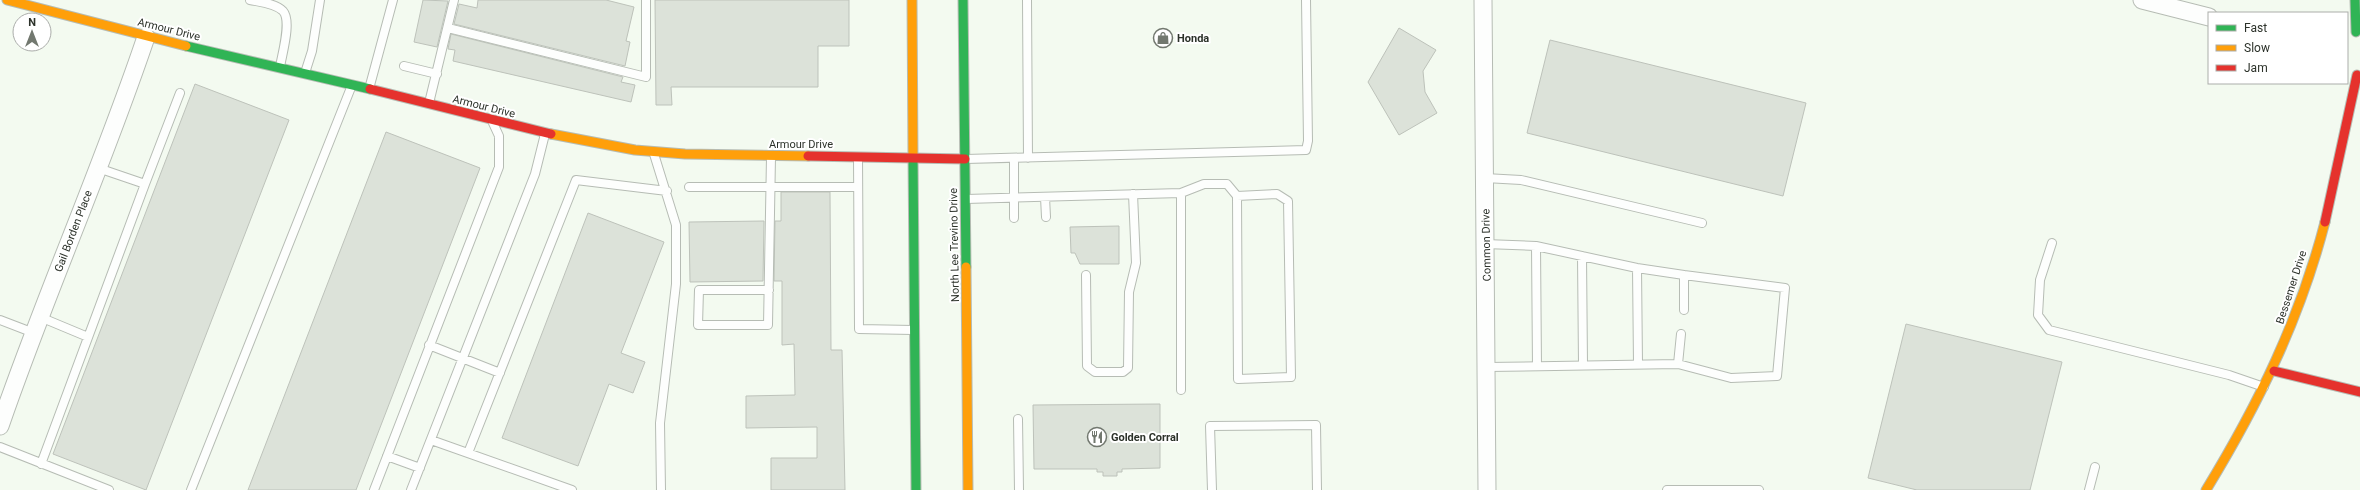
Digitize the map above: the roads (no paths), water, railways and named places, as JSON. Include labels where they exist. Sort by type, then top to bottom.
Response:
[{"type":"street","name":"Armour Drive","points":[[7,0],[146,37],[369,89],[545,133],[653,151],[771,156],[858,156],[965,159]]},
{"type":"street","points":[[912,0],[916,490]]},
{"type":"street","name":"North Lee Trevino Drive","points":[[963,0],[968,490]]},
{"type":"street","name":"Common Drive","points":[[1483,0],[1487,490]]},
{"type":"street","points":[[2142,0],[2208,17]]},
{"type":"street","points":[[2354,32],[2355,0]]},
{"type":"street","name":"Gail Borden Place","points":[[0,426],[146,37]]},
{"type":"street","points":[[2348,73],[2358,75]]},
{"type":"street","name":"Bessemer Drive","points":[[2206,490],[2230,451],[2274,371],[2304,293],[2358,75]]},
{"type":"street","points":[[2274,371],[2360,392]]},
{"type":"lane","points":[[250,0],[276,6],[283,11],[286,18],[280,68]]},
{"type":"lane","points":[[305,74],[312,52],[320,0]]},
{"type":"lane","points":[[369,89],[393,0]]},
{"type":"lane","points":[[429,104],[454,0]]},
{"type":"lane","points":[[448,28],[646,76],[646,0]]},
{"type":"lane","points":[[1027,0],[1028,158]]},
{"type":"lane","points":[[965,159],[1306,150],[1308,141],[1306,0]]},
{"type":"lane","points":[[404,66],[436,74]]},
{"type":"lane","points":[[191,490],[352,85]]},
{"type":"lane","points":[[41,464],[180,94]]},
{"type":"lane","points":[[374,490],[499,167],[499,136],[492,120]]},
{"type":"lane","points":[[411,490],[535,174],[545,133]]},
{"type":"lane","points":[[653,151],[667,191],[676,225],[676,284],[660,423],[661,490]]},
{"type":"lane","points":[[769,290],[699,290],[698,325],[768,325],[769,290],[771,188],[771,156]]},
{"type":"lane","points":[[858,156],[859,329],[915,330]]},
{"type":"lane","points":[[1014,158],[1014,218]]},
{"type":"lane","points":[[98,168],[145,184]]},
{"type":"lane","points":[[1485,178],[1521,180],[1702,223]]},
{"type":"lane","points":[[468,453],[576,180],[667,191]]},
{"type":"lane","points":[[965,199],[1181,193],[1204,184],[1227,184],[1236,196],[1238,379],[1291,377],[1288,201],[1277,194],[1236,196]]},
{"type":"lane","points":[[689,187],[858,187]]},
{"type":"lane","points":[[1181,193],[1181,390]]},
{"type":"lane","points":[[1086,275],[1087,366],[1095,372],[1123,372],[1128,368],[1129,292],[1136,263],[1133,194]]},
{"type":"lane","points":[[1045,197],[1046,217]]},
{"type":"lane","points":[[2052,243],[2040,280],[2038,315],[2049,330],[2229,375],[2264,388]]},
{"type":"lane","points":[[1486,244],[1536,246],[1637,268],[1784,288],[1777,376],[1731,378],[1678,364],[1487,367]]},
{"type":"lane","points":[[1536,246],[1537,366]]},
{"type":"lane","points":[[1582,256],[1583,365]]},
{"type":"lane","points":[[1637,268],[1638,364]]},
{"type":"lane","points":[[1684,275],[1684,310]]},
{"type":"lane","points":[[40,317],[88,337]]},
{"type":"lane","points":[[0,320],[34,334]]},
{"type":"lane","points":[[1678,364],[1681,334]]},
{"type":"lane","points":[[429,345],[500,373]]},
{"type":"lane","points":[[1018,419],[1019,490]]},
{"type":"lane","points":[[1212,490],[1210,426],[1316,425],[1317,490]]},
{"type":"lane","points":[[431,440],[572,490]]},
{"type":"lane","points":[[0,448],[109,490]]},
{"type":"lane","points":[[387,456],[420,468]]},
{"type":"lane","points":[[2089,490],[2095,467]]},
{"type":"lane","points":[[1667,490],[1759,490]]},
{"type":"place","name":"Honda","points":[[1163,38]]},
{"type":"place","name":"Golden Corral","points":[[1097,437]]}]
